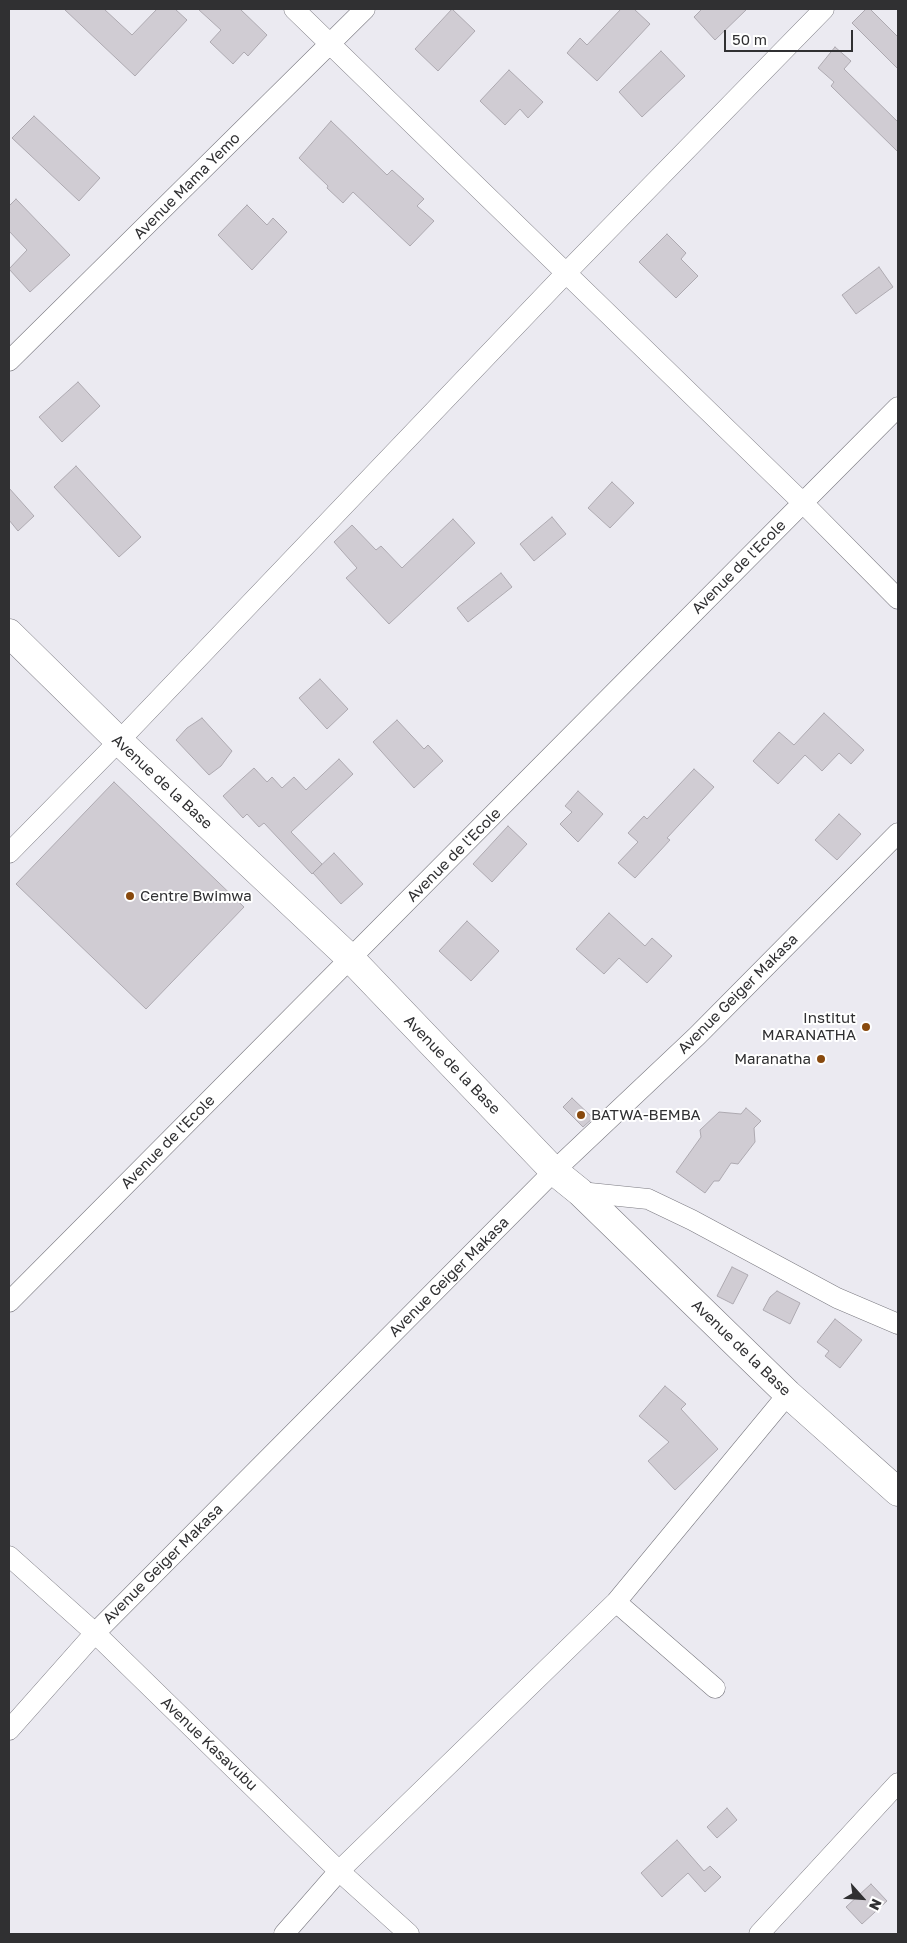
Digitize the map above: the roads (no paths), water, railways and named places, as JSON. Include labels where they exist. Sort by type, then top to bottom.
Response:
[{"type":"main road","name":"Avenue de la Base","points":[[9,633],[119,741],[351,959],[554,1172],[580,1192],[788,1394],[898,1492]]},
{"type":"street","points":[[294,9],[567,272],[803,503],[898,599]]},
{"type":"street","name":"Avenue Mama Yemo","points":[[9,362],[365,9]]},
{"type":"street","points":[[9,853],[119,741],[567,272],[824,9]]},
{"type":"street","name":"Avenue de l'Ecole","points":[[9,1302],[898,407]]},
{"type":"street","name":"Avenue Geiger Makasa","points":[[9,1730],[95,1632],[554,1172],[697,1036],[898,833]]},
{"type":"street","points":[[580,1192],[648,1199],[692,1220],[837,1298],[898,1324]]},
{"type":"street","points":[[284,1934],[339,1871],[616,1602],[788,1394]]},
{"type":"street","name":"Avenue Kasavubu","points":[[9,1556],[95,1632],[339,1871],[409,1934]]},
{"type":"street","points":[[616,1602],[715,1688]]},
{"type":"street","points":[[760,1934],[898,1783]]},
{"type":"place","name":"Centre Bwimwa","points":[[130,896]]},
{"type":"place","name":"Institut MARANATHA","points":[[866,1027]]},
{"type":"place","name":"Maranatha","points":[[821,1059]]},
{"type":"place","name":"BATWA-BEMBA","points":[[581,1115]]}]
